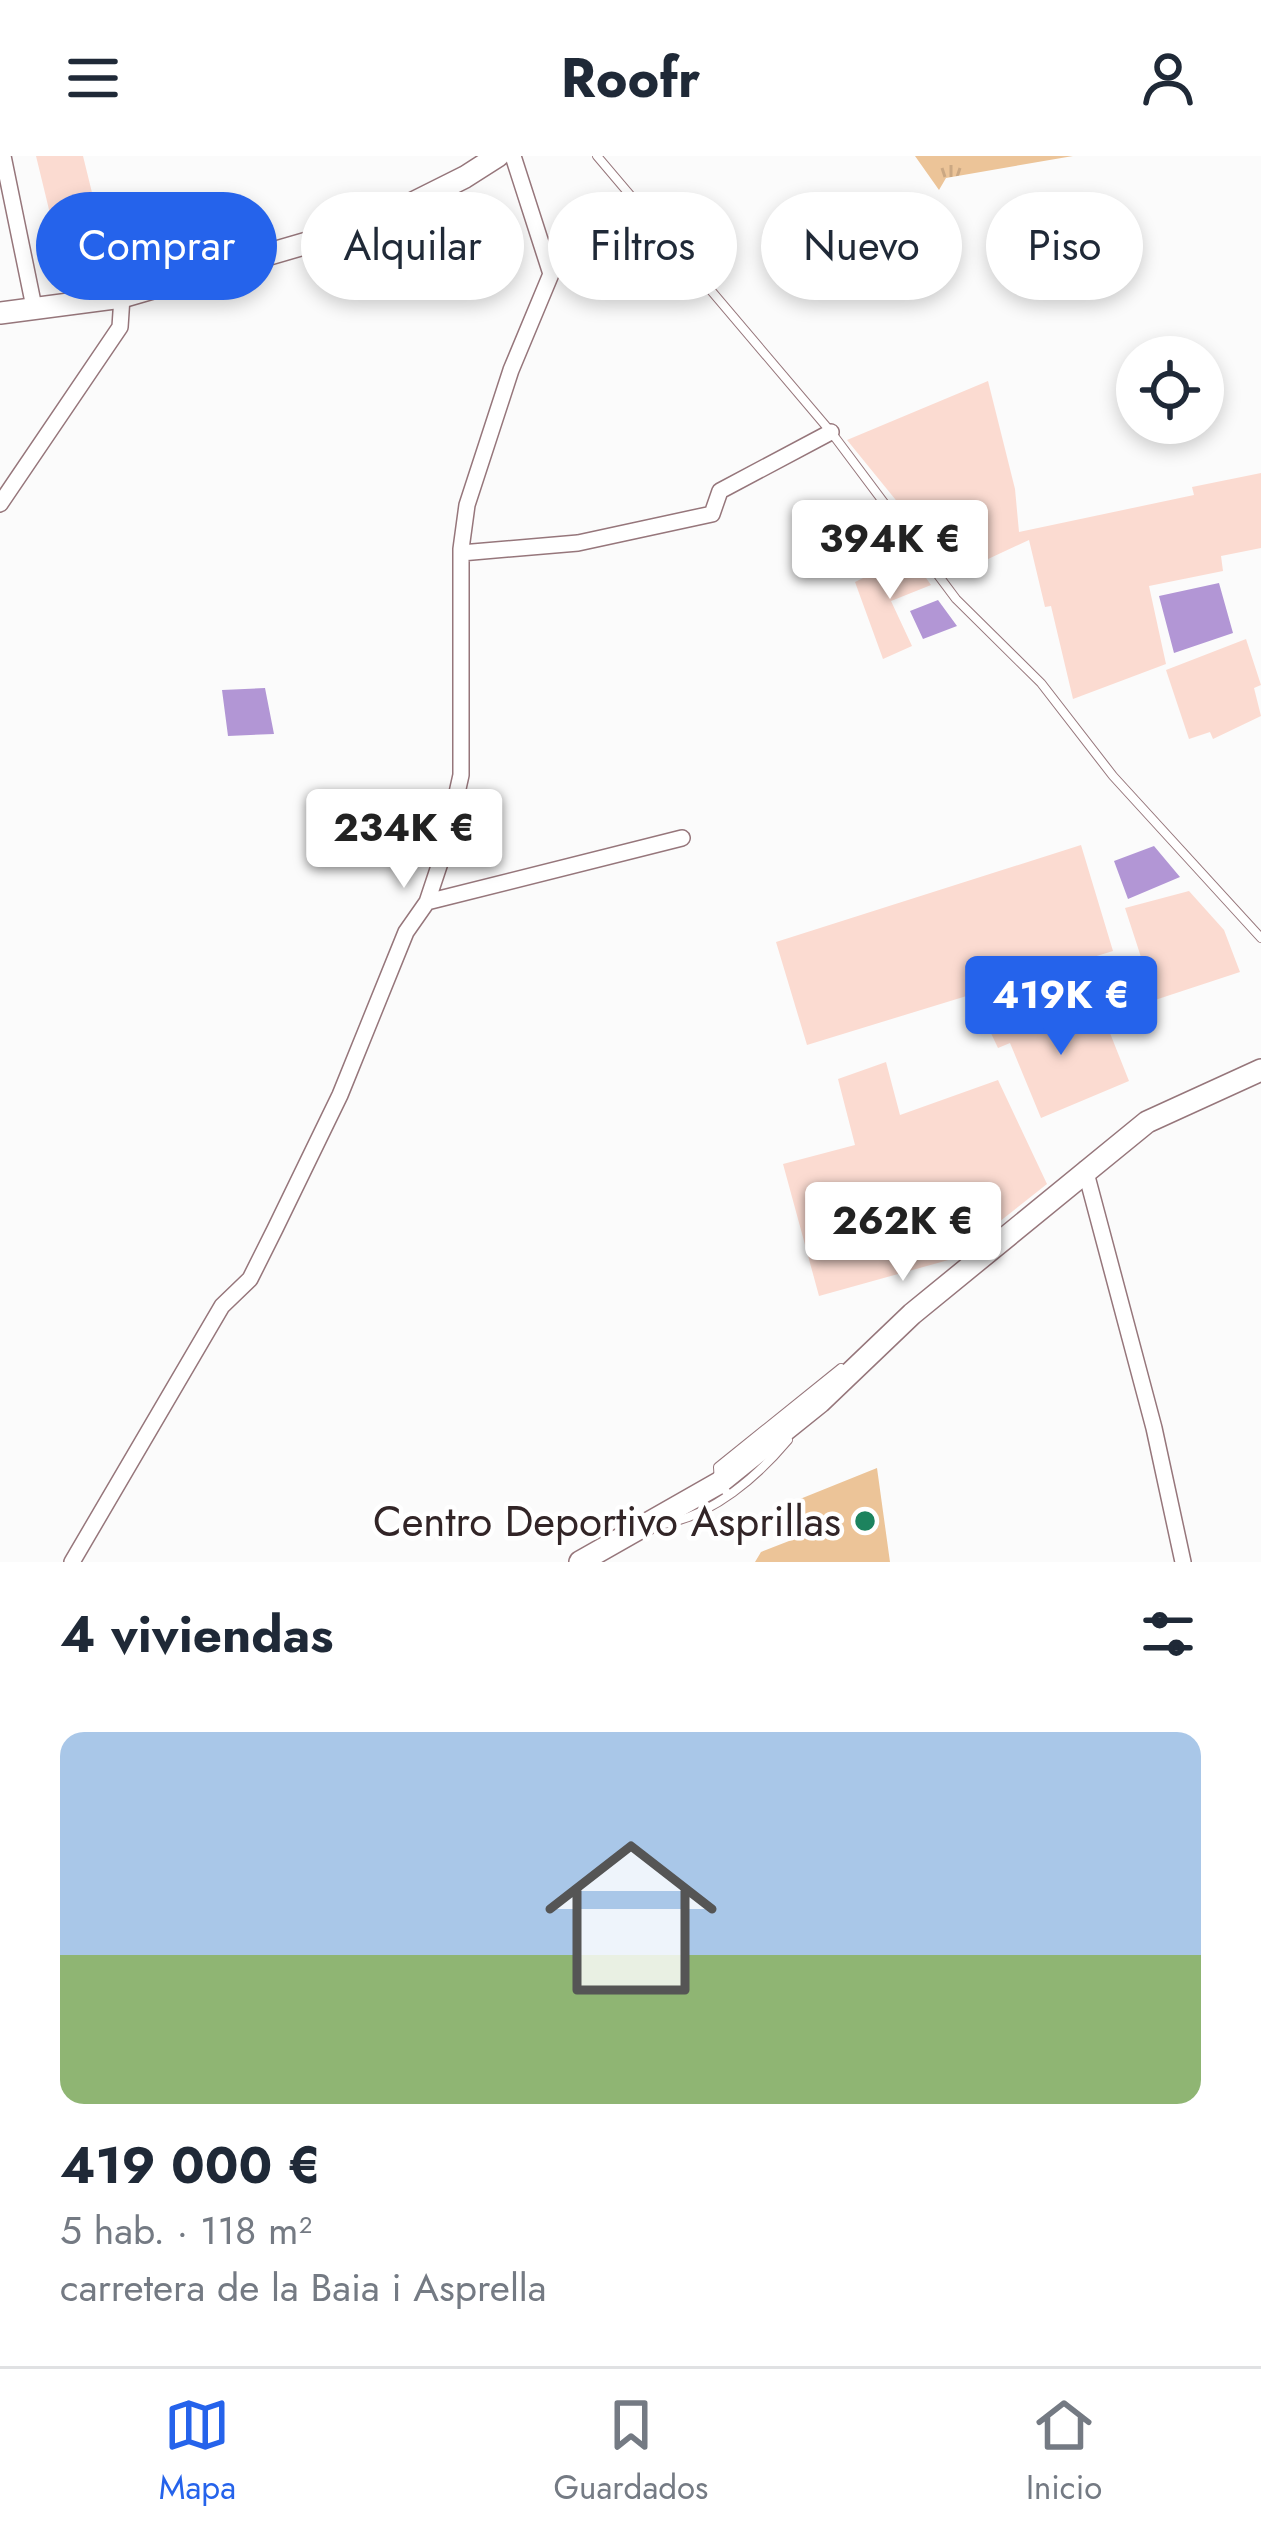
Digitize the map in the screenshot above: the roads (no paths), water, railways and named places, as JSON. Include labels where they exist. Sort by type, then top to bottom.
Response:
[{"type":"main road","points":[[277,252],[369,225],[498,156]]},
{"type":"main road","points":[[0,313],[98,300]]},
{"type":"main road","points":[[580,1562],[724,1489],[912,1314],[1084,1169],[1147,1122],[1261,1070]]},
{"type":"street","points":[[3,156],[34,308]]},
{"type":"street","points":[[71,1562],[222,1306],[250,1279],[340,1095],[406,932],[427,902],[444,851],[460,775],[461,553],[467,505],[511,370],[551,274],[513,156]]},
{"type":"street","points":[[0,504],[120,327],[122,300]]},
{"type":"street","points":[[461,553],[578,543],[712,514],[720,491],[831,432]]},
{"type":"street","points":[[427,902],[682,838]]},
{"type":"street","points":[[1084,1169],[1154,1428],[1184,1562]]},
{"type":"lane","points":[[597,156],[831,432],[956,599],[1041,683],[1113,776],[1261,938]]},
{"type":"lane","points":[[763,1448],[848,1363],[864,1360]]},
{"type":"place","name":"Centro Deportivo Asprillas","points":[[865,1521]]}]
